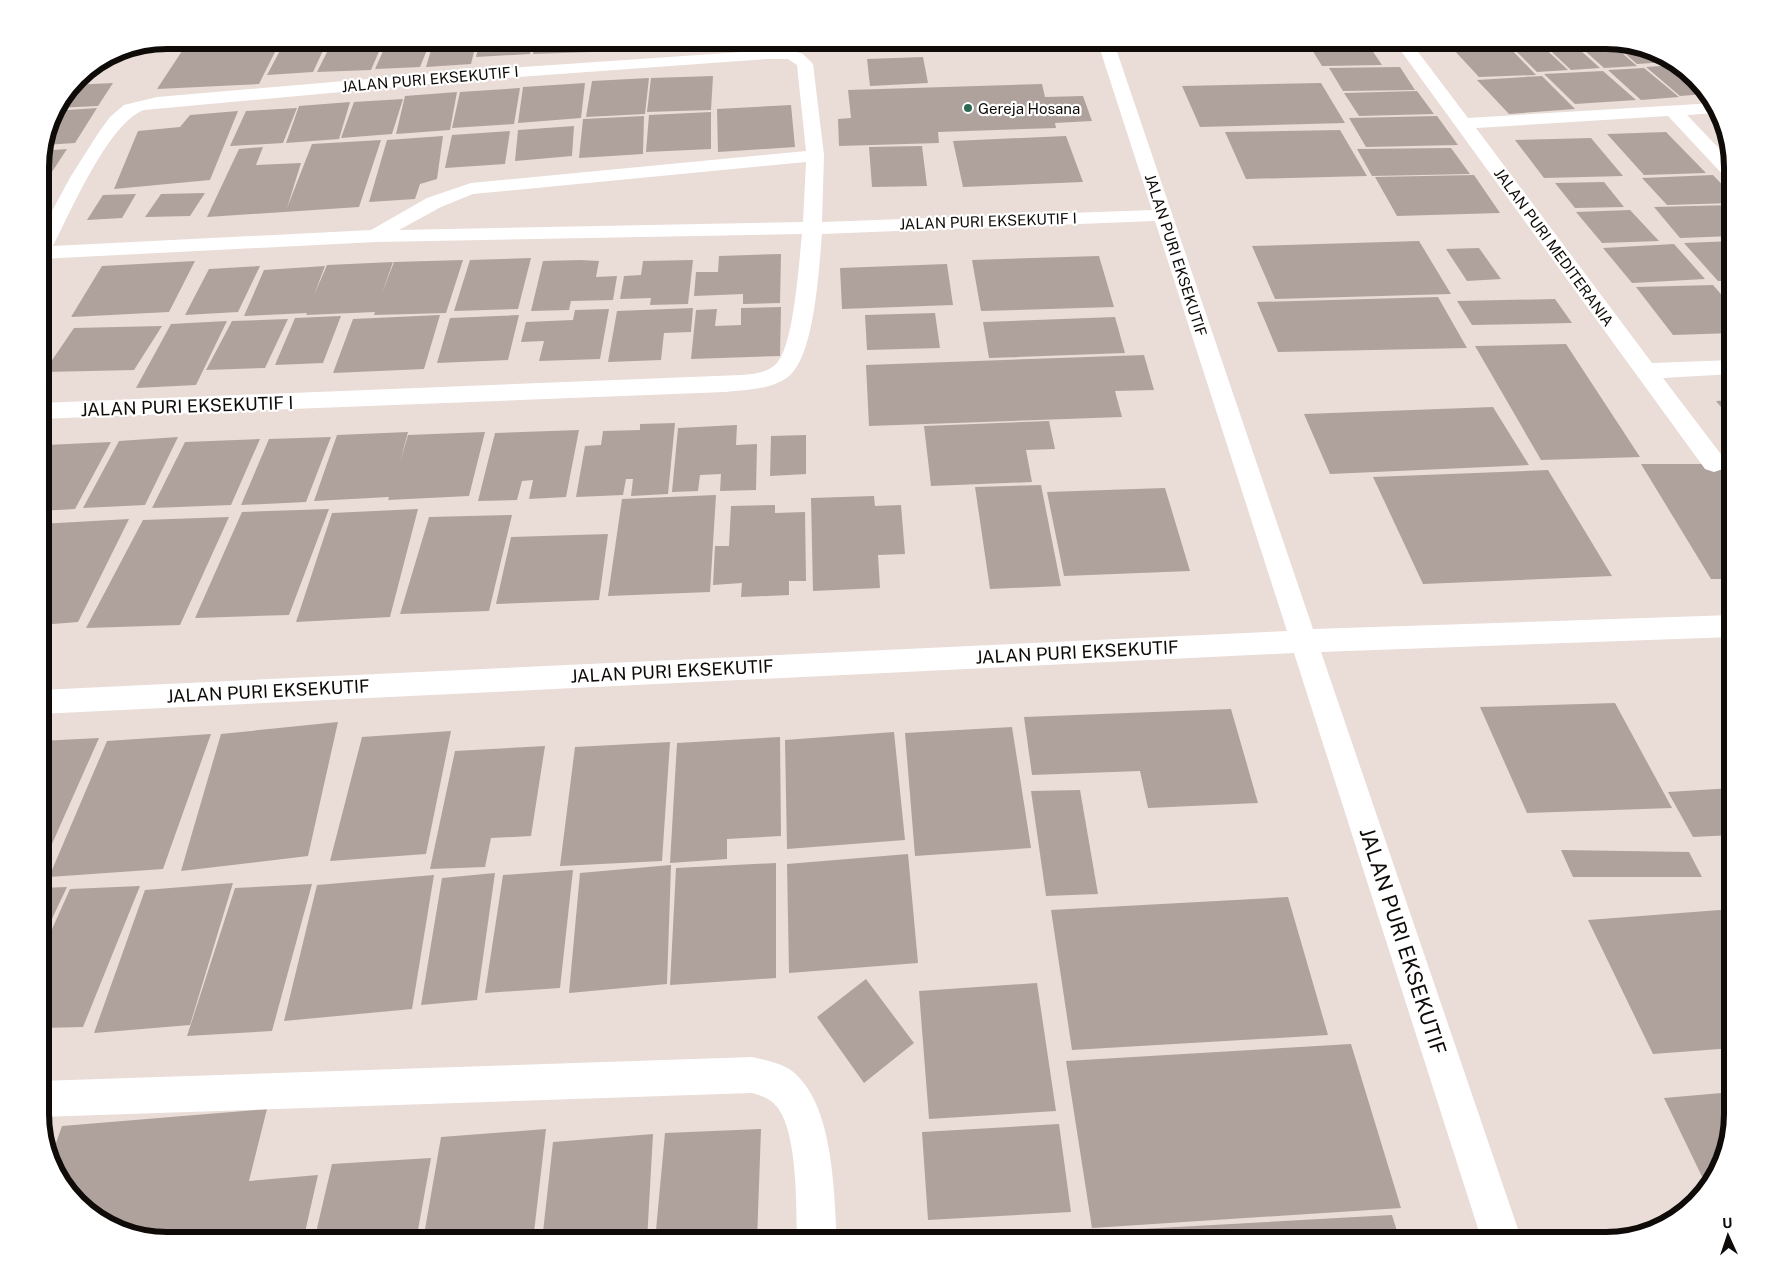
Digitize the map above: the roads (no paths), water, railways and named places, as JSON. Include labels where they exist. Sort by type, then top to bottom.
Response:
[{"type":"street","name":"JALAN PURI EKSEKUTIF","points":[[1108,49],[1305,640],[1499,1232]]},
{"type":"street","name":"JALAN PURI MEDITERANIA","points":[[1408,49],[1714,463]]},
{"type":"street","name":"JALAN PURI EKSEKUTIF I","points":[[49,236],[109,129],[126,111],[157,102],[472,75],[766,54],[793,55],[801,58],[805,64],[815,156],[812,228],[798,343],[787,367],[771,377],[753,382],[344,401],[49,411]]},
{"type":"street","points":[[1463,124],[1708,109]]},
{"type":"street","points":[[1674,112],[1724,164]]},
{"type":"street","name":"JALAN PURI EKSEKUTIF I","points":[[376,236],[422,207],[446,196],[471,189],[815,156]]},
{"type":"street","name":"JALAN PURI EKSEKUTIF I","points":[[49,252],[376,236],[812,228],[1163,215]]},
{"type":"street","points":[[1645,370],[1724,367]]},
{"type":"street","name":"JALAN PURI EKSEKUTIF","points":[[49,702],[1305,640],[1724,626]]},
{"type":"street","points":[[49,1099],[752,1075],[777,1082],[789,1092],[798,1110],[813,1166],[817,1232]]},
{"type":"place","name":"Gereja Hosana","points":[[968,108]]}]
